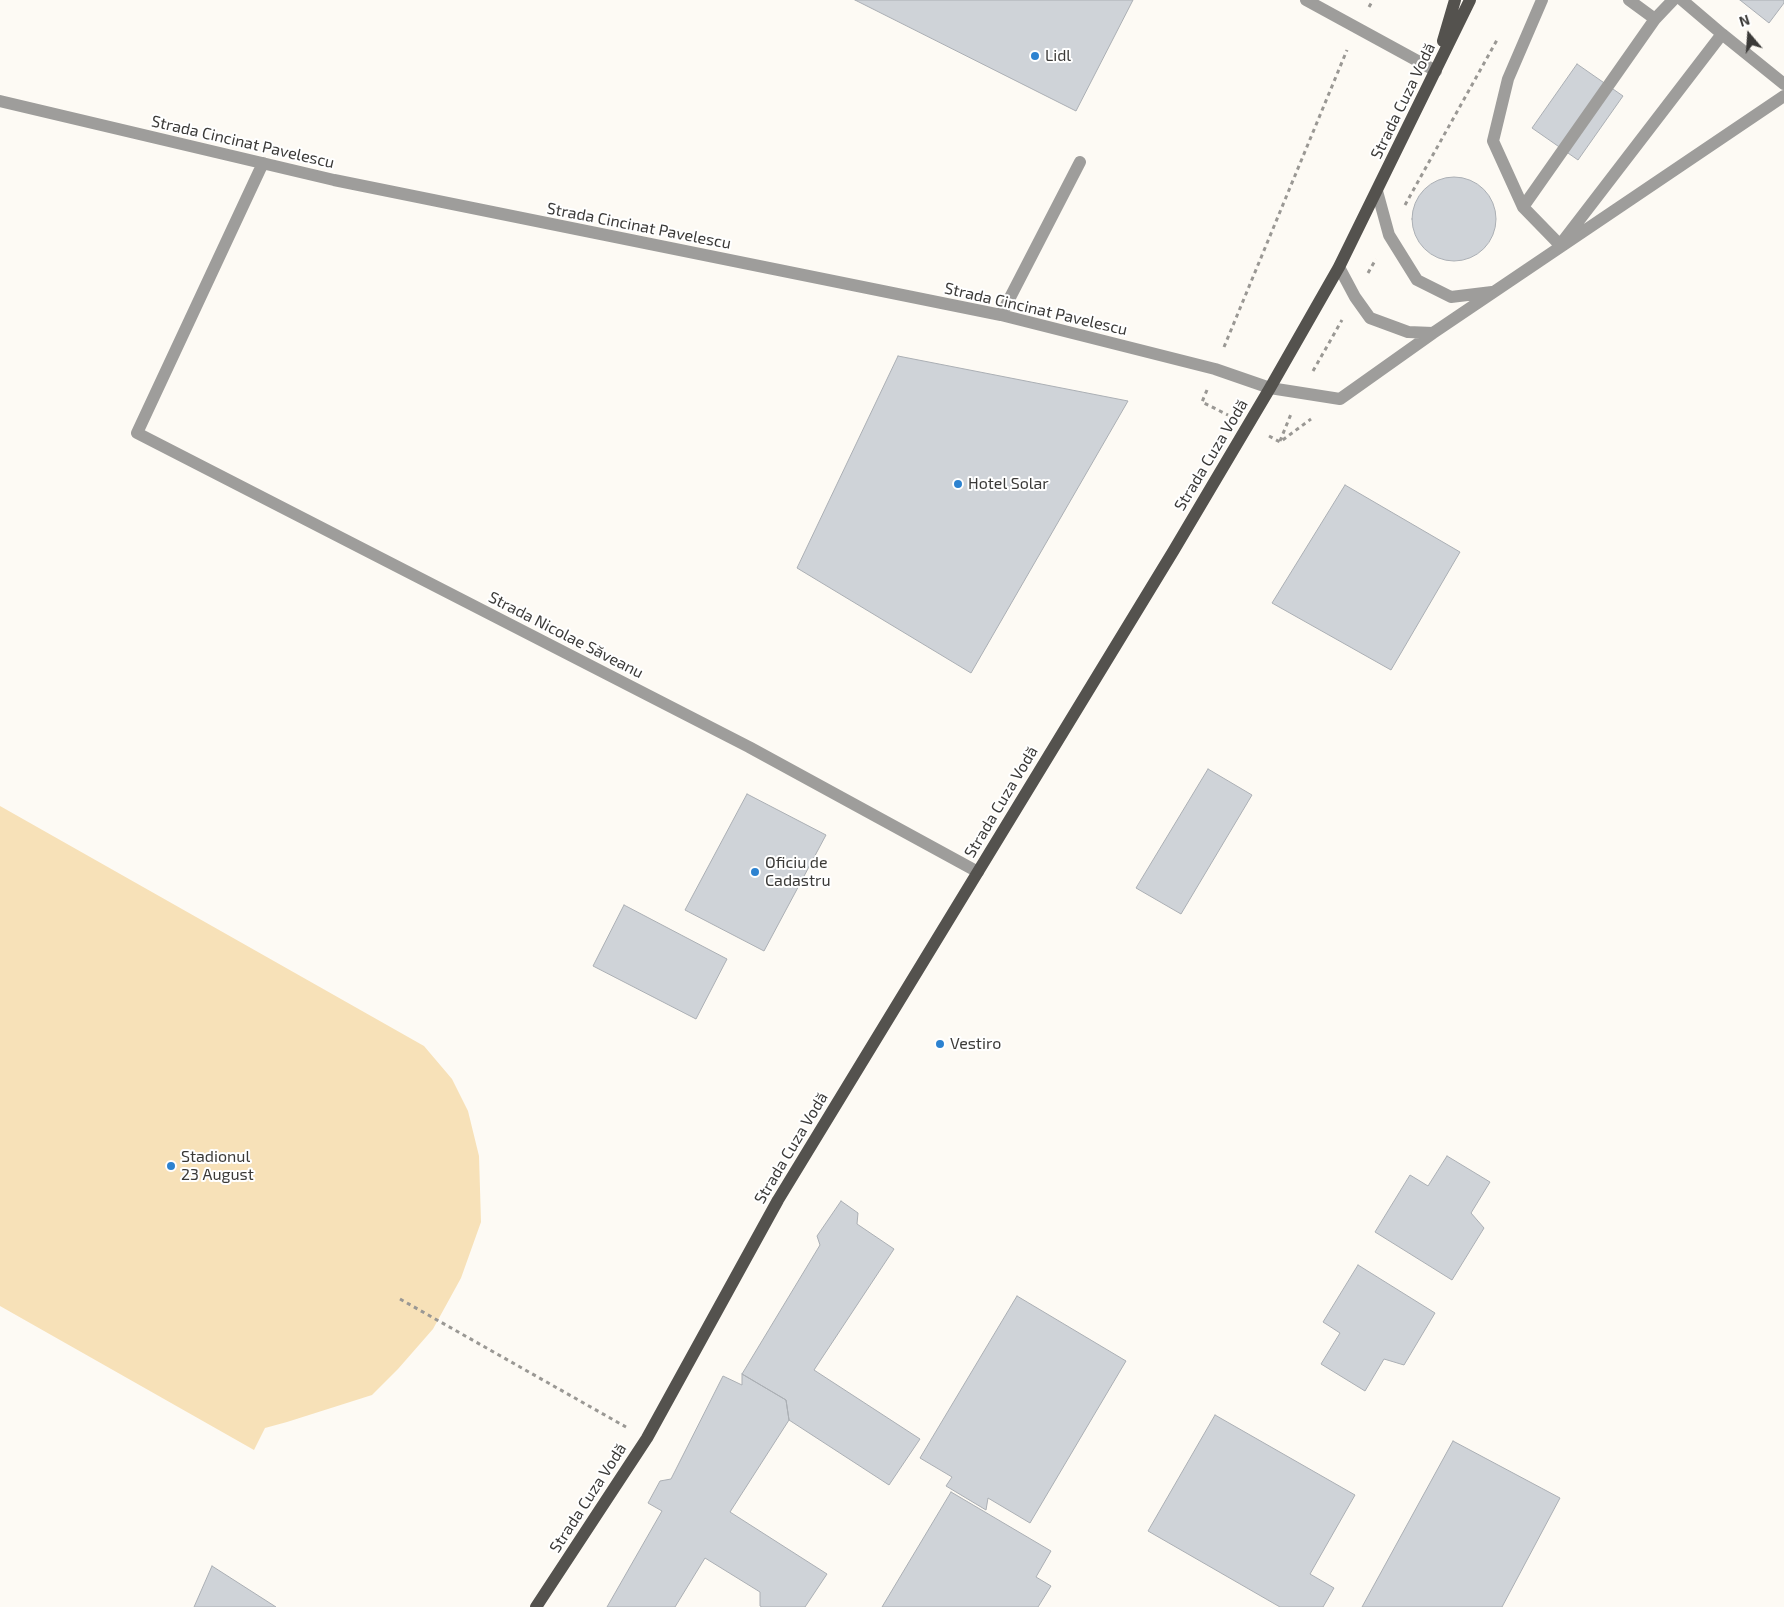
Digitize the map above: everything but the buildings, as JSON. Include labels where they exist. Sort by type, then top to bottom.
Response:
[{"type":"main road","points":[[1436,71],[1455,0]]},
{"type":"main road","name":"Strada Cuza Vodă","points":[[536,1607],[647,1438],[778,1200],[1174,550],[1270,388],[1339,267],[1470,0]]},
{"type":"street","points":[[1306,0],[1436,71]]},
{"type":"street","points":[[1542,0],[1508,79],[1493,141],[1523,207],[1560,245]]},
{"type":"street","points":[[1629,0],[1655,19]]},
{"type":"street","points":[[1523,207],[1655,19],[1673,0]]},
{"type":"street","points":[[1682,0],[1784,84]]},
{"type":"street","points":[[1560,245],[1722,34]]},
{"type":"street","points":[[1340,399],[1433,332],[1560,245],[1784,96]]},
{"type":"street","name":"Strada Cincinat Pavelescu","points":[[0,101],[334,180],[1001,315],[1215,369],[1270,388],[1340,399]]},
{"type":"street","points":[[1001,315],[1080,162]]},
{"type":"street","name":"Strada Nicolae Săveanu","points":[[263,164],[137,433],[749,747],[978,872]]},
{"type":"street","points":[[1377,191],[1389,235],[1418,280],[1451,297],[1494,292]]},
{"type":"street","points":[[1339,267],[1355,297],[1370,318],[1408,332],[1433,332]]},
{"type":"path","points":[[1340,399],[1280,442],[1202,402],[1342,60],[1373,0]]},
{"type":"path","points":[[400,1299],[647,1438]]},
{"type":"shaded area","points":[[0,806],[424,1046],[452,1079],[468,1111],[479,1156],[481,1222],[461,1278],[433,1329],[372,1395],[265,1428],[254,1450],[0,1306]]},
{"type":"place","name":"Lidl","points":[[1035,56]]},
{"type":"place","name":"Hotel Solar","points":[[958,484]]},
{"type":"place","name":"Oficiu de Cadastru","points":[[755,872]]},
{"type":"place","name":"Vestiro","points":[[940,1044]]},
{"type":"place","name":"Stadionul 23 August","points":[[171,1166]]}]
